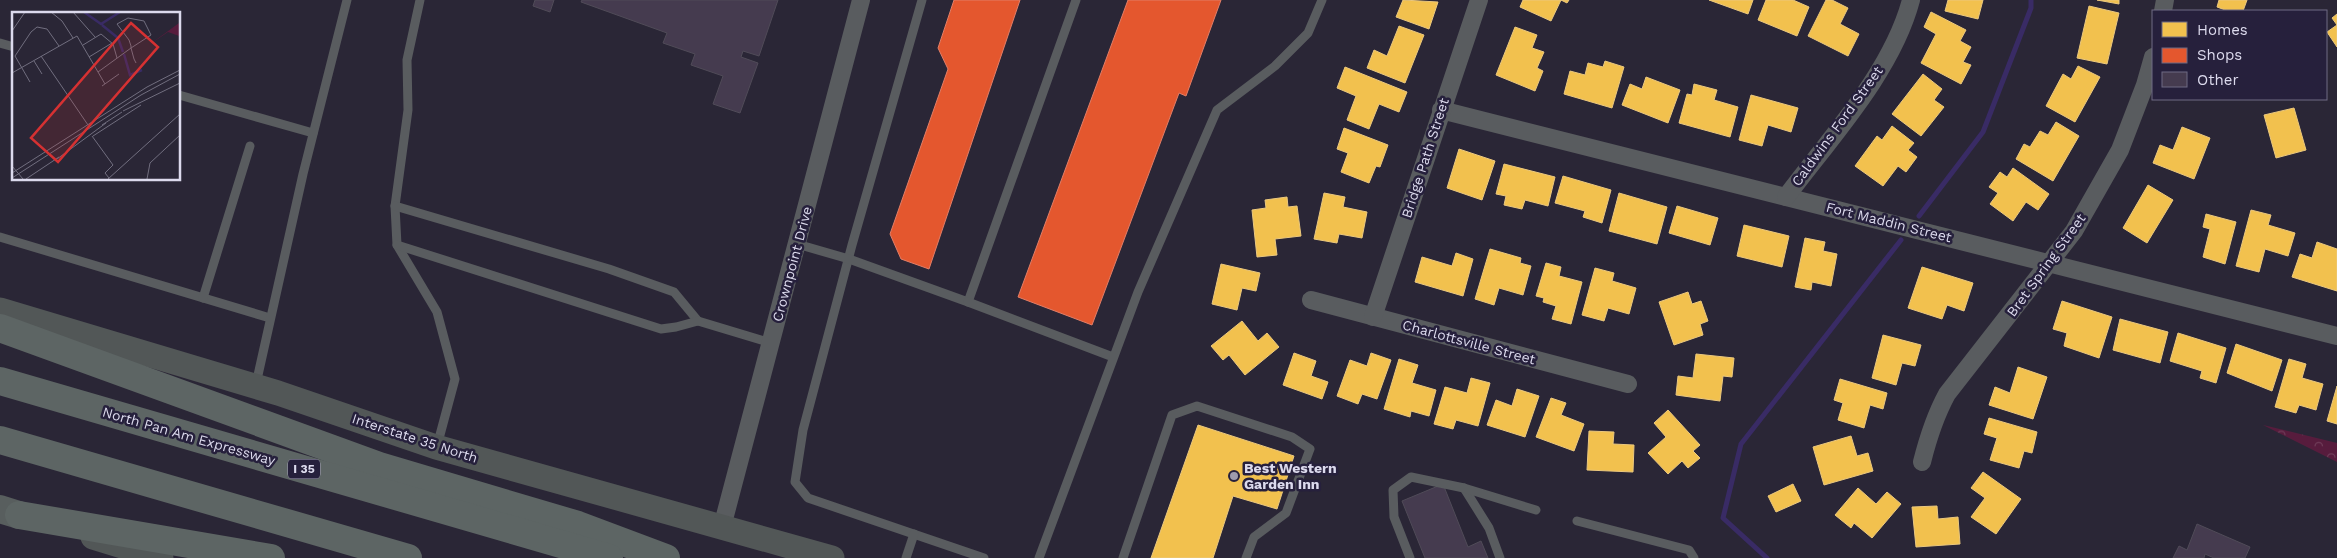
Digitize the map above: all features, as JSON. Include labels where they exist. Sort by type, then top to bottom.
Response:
[{"type":"highway","points":[[0,328],[379,466],[578,525],[666,558]]},
{"type":"highway","name":"North Pan Am Expressway","points":[[0,381],[609,558]]},
{"type":"highway","points":[[0,440],[408,558]]},
{"type":"highway","points":[[9,512],[271,558]]},
{"type":"main road","name":"Interstate 35 North","points":[[0,310],[256,386],[436,447],[832,558]]},
{"type":"main road","points":[[9,512],[161,558]]},
{"type":"street","name":"Crownpoint Drive","points":[[722,527],[861,0]]},
{"type":"street","name":"Bridge Path Street","points":[[1373,317],[1479,0]]},
{"type":"street","name":"Caldwins Ford Street","points":[[1786,197],[1861,98],[1898,36],[1911,0]]},
{"type":"street","name":"Bret Spring Street","points":[[1922,462],[1927,440],[1947,394],[2074,231],[2120,150],[2145,85],[2152,60]]},
{"type":"street","name":"Fort Maddin Street","points":[[1441,110],[2337,336]]},
{"type":"street","name":"Charlottsville Street","points":[[1311,300],[1628,384]]},
{"type":"lane","points":[[256,386],[313,134],[347,0]]},
{"type":"lane","points":[[420,0],[407,60],[408,110],[395,206],[397,246],[437,312],[456,379],[436,447]]},
{"type":"lane","points":[[922,0],[803,430],[795,482],[808,498],[984,558]]},
{"type":"lane","points":[[968,302],[1076,0]]},
{"type":"lane","points":[[1039,558],[1138,292],[1217,110],[1275,66],[1308,33],[1322,0]]},
{"type":"lane","points":[[180,95],[313,134]]},
{"type":"lane","points":[[203,298],[250,146]]},
{"type":"lane","points":[[395,206],[599,266],[674,292],[698,321]]},
{"type":"lane","points":[[0,237],[270,318]]},
{"type":"lane","points":[[797,244],[849,259],[1114,357]]},
{"type":"lane","points":[[397,246],[661,329],[698,321],[771,343]]},
{"type":"lane","points":[[1123,558],[1172,415],[1198,406],[1292,437],[1310,449],[1286,513],[1254,537],[1246,558]]},
{"type":"lane","points":[[1410,558],[1394,517],[1394,490],[1411,477],[1464,488],[1536,510]]},
{"type":"lane","points":[[1464,488],[1489,528],[1500,558]]},
{"type":"lane","points":[[1577,521],[1689,550],[1694,558]]},
{"type":"lane","points":[[906,558],[914,534]]},
{"type":"green space","points":[[2263,425],[2337,443],[2337,462]]},
{"type":"building: Homes","points":[[1403,0],[1438,2],[1429,29],[1396,17]]},
{"type":"building: Homes","points":[[1523,0],[1561,0],[1551,21],[1520,7]]},
{"type":"building: Homes","points":[[1709,0],[1753,0],[1748,14]]},
{"type":"building: Homes","points":[[1766,0],[1793,0],[1809,7],[1797,36],[1758,20]]},
{"type":"building: Homes","points":[[1826,0],[1832,0],[1848,8],[1840,24],[1859,34],[1848,56],[1808,36]]},
{"type":"building: Homes","points":[[1948,0],[1983,0],[1978,19],[1945,11]]},
{"type":"building: Homes","points":[[2097,0],[2119,0],[2119,4]]},
{"type":"building: Homes","points":[[2219,0],[2247,0],[2243,10],[2225,10],[2217,7]]},
{"type":"building: Homes","points":[[2089,6],[2119,13],[2107,64],[2077,58]]},
{"type":"building: Homes","points":[[1931,12],[1966,30],[1960,41],[1971,47],[1963,62],[1971,65],[1961,84],[1921,63],[1936,34],[1924,27]]},
{"type":"building: Homes","points":[[2337,14],[2337,25],[2332,18]]},
{"type":"building: Homes","points":[[2337,25],[2337,47],[2327,32]]},
{"type":"building: Homes","points":[[1399,26],[1424,35],[1405,83],[1367,68],[1374,50],[1387,56]]},
{"type":"building: Homes","points":[[1515,27],[1537,35],[1532,48],[1544,52],[1537,68],[1543,71],[1535,91],[1496,75]]},
{"type":"building: Homes","points":[[1605,61],[1624,67],[1612,108],[1564,94],[1570,71],[1585,75],[1588,63],[1603,67]]},
{"type":"building: Homes","points":[[2078,66],[2100,77],[2075,122],[2046,106],[2063,74],[2071,79]]},
{"type":"building: Homes","points":[[1345,67],[1407,92],[1399,112],[1379,104],[1369,129],[1347,120],[1356,96],[1337,88]]},
{"type":"building: Homes","points":[[1923,74],[1942,89],[1934,100],[1944,107],[1921,136],[1892,114]]},
{"type":"building: Homes","points":[[1646,77],[1680,90],[1668,123],[1622,105],[1630,84],[1642,89]]},
{"type":"building: Homes","points":[[1694,84],[1717,90],[1714,100],[1738,107],[1730,137],[1679,123],[1687,94],[1692,95]]},
{"type":"building: Homes","points":[[1751,95],[1798,108],[1791,132],[1768,125],[1762,146],[1739,140]]},
{"type":"building: Homes","points":[[2294,108],[2306,150],[2276,158],[2264,115]]},
{"type":"building: Homes","points":[[2056,122],[2079,136],[2053,181],[2016,159],[2024,144],[2030,147],[2040,131],[2048,135]]},
{"type":"building: Homes","points":[[1892,126],[1914,143],[1908,150],[1917,157],[1906,172],[1898,166],[1883,186],[1855,166],[1877,136],[1882,140]]},
{"type":"building: Homes","points":[[2182,127],[2210,138],[2194,179],[2153,163],[2160,145],[2173,150]]},
{"type":"building: Homes","points":[[1344,128],[1388,145],[1380,167],[1376,166],[1369,183],[1341,172],[1348,153],[1337,149]]},
{"type":"building: Homes","points":[[1459,149],[1495,161],[1482,200],[1447,188]]},
{"type":"building: Homes","points":[[1504,164],[1555,177],[1548,206],[1525,200],[1522,209],[1504,205],[1506,196],[1496,194]]},
{"type":"building: Homes","points":[[2013,168],[2049,194],[2038,210],[2026,202],[2013,221],[1990,204],[1998,193],[1989,187],[2000,172],[2007,177]]},
{"type":"building: Homes","points":[[1563,176],[1611,190],[1602,223],[1583,217],[1585,211],[1555,203]]},
{"type":"building: Homes","points":[[2148,185],[2173,200],[2147,243],[2123,228]]},
{"type":"building: Homes","points":[[1324,193],[1345,197],[1343,207],[1367,212],[1362,238],[1339,234],[1337,243],[1314,239]]},
{"type":"building: Homes","points":[[1619,193],[1667,207],[1657,244],[1609,231]]},
{"type":"building: Homes","points":[[1287,197],[1288,207],[1297,206],[1301,236],[1275,239],[1277,255],[1257,257],[1252,210],[1266,208],[1265,200]]},
{"type":"building: Homes","points":[[1677,206],[1718,218],[1710,245],[1669,233]]},
{"type":"building: Homes","points":[[2251,210],[2271,215],[2268,225],[2295,233],[2288,256],[2265,249],[2259,272],[2236,266]]},
{"type":"building: Homes","points":[[2206,214],[2236,222],[2225,264],[2203,257],[2210,229],[2203,227]]},
{"type":"building: Homes","points":[[1744,225],[1789,236],[1782,267],[1737,256]]},
{"type":"building: Homes","points":[[1805,238],[1825,242],[1823,251],[1837,254],[1831,286],[1812,282],[1811,290],[1795,287]]},
{"type":"building: Homes","points":[[2317,242],[2337,249],[2337,291],[2292,277],[2300,254],[2312,258]]},
{"type":"building: Homes","points":[[1490,249],[1521,258],[1520,263],[1531,266],[1523,295],[1499,288],[1494,305],[1475,299]]},
{"type":"building: Homes","points":[[1456,253],[1473,259],[1463,296],[1415,282],[1422,257],[1452,266]]},
{"type":"building: Homes","points":[[1546,263],[1561,267],[1559,276],[1582,282],[1571,324],[1552,319],[1556,306],[1543,302],[1544,298],[1536,296]]},
{"type":"building: Homes","points":[[1221,264],[1260,273],[1256,291],[1242,288],[1237,310],[1212,304]]},
{"type":"building: Homes","points":[[1922,267],[1973,283],[1964,311],[1947,305],[1942,319],[1908,308]]},
{"type":"building: Homes","points":[[1595,268],[1614,273],[1612,281],[1636,288],[1629,314],[1608,308],[1604,321],[1582,315]]},
{"type":"building: Homes","points":[[1688,292],[1692,304],[1701,301],[1708,321],[1700,324],[1703,335],[1674,345],[1659,302]]},
{"type":"building: Homes","points":[[2062,301],[2112,317],[2099,358],[2064,346],[2067,333],[2053,329]]},
{"type":"building: Homes","points":[[2120,319],[2168,332],[2160,363],[2113,350]]},
{"type":"building: Homes","points":[[1242,321],[1258,341],[1267,333],[1279,347],[1245,375],[1229,355],[1223,360],[1211,346]]},
{"type":"building: Homes","points":[[2178,333],[2226,348],[2216,383],[2200,378],[2202,371],[2170,361]]},
{"type":"building: Homes","points":[[1883,335],[1921,345],[1915,366],[1902,363],[1896,385],[1872,378]]},
{"type":"building: Homes","points":[[2236,344],[2282,360],[2272,391],[2227,373]]},
{"type":"building: Homes","points":[[1294,353],[1316,361],[1311,376],[1328,382],[1322,399],[1283,385]]},
{"type":"building: Homes","points":[[1371,353],[1391,360],[1377,399],[1362,394],[1358,404],[1337,396],[1350,360],[1367,366]]},
{"type":"building: Homes","points":[[1696,354],[1734,358],[1732,377],[1723,376],[1720,401],[1676,395],[1678,376],[1693,378]]},
{"type":"building: Homes","points":[[1399,359],[1418,365],[1412,383],[1436,390],[1429,416],[1411,411],[1410,417],[1384,409]]},
{"type":"building: Homes","points":[[2289,359],[2306,364],[2302,378],[2323,384],[2316,410],[2299,405],[2296,413],[2275,407]]},
{"type":"building: Homes","points":[[2018,367],[2047,377],[2033,419],[1989,405],[1995,387],[2010,393]]},
{"type":"building: Homes","points":[[1471,378],[1490,383],[1478,426],[1456,420],[1453,429],[1434,424],[1445,387],[1467,393]]},
{"type":"building: Homes","points":[[1840,379],[1887,393],[1883,409],[1870,405],[1864,428],[1838,420],[1843,403],[1834,400]]},
{"type":"building: Homes","points":[[2337,386],[2337,424],[2327,421]]},
{"type":"building: Homes","points":[[1517,389],[1539,396],[1525,437],[1487,425],[1496,400],[1512,406]]},
{"type":"building: Homes","points":[[1551,398],[1566,403],[1561,415],[1584,424],[1574,451],[1536,437]]},
{"type":"building: Homes","points":[[1668,410],[1700,445],[1693,451],[1700,458],[1688,468],[1682,461],[1668,474],[1648,453],[1666,437],[1654,423]]},
{"type":"building: Homes","points":[[1989,418],[2037,432],[2032,453],[2024,451],[2019,468],[1990,460],[1997,438],[1984,434]]},
{"type":"building: Homes","name":"Best Western Garden Inn","points":[[1198,425],[1294,456],[1277,509],[1233,496],[1213,558],[1151,558]]},
{"type":"building: Homes","points":[[1589,431],[1614,432],[1613,444],[1634,445],[1633,472],[1587,470]]},
{"type":"building: Homes","points":[[1851,436],[1857,456],[1868,453],[1873,471],[1824,485],[1813,447]]},
{"type":"building: Homes","points":[[1983,472],[2021,499],[1996,534],[1971,517],[1985,498],[1971,488]]},
{"type":"building: Homes","points":[[1793,484],[1801,501],[1776,512],[1768,496]]},
{"type":"building: Homes","points":[[1858,488],[1876,504],[1887,492],[1901,504],[1872,538],[1854,523],[1851,528],[1835,515]]},
{"type":"building: Homes","points":[[1937,506],[1938,519],[1958,517],[1960,544],[1916,547],[1912,507]]},
{"type":"building: Shops","points":[[954,0],[1020,0],[929,269],[901,259],[890,234],[948,69],[938,48]]},
{"type":"building: Shops","points":[[1128,0],[1221,0],[1186,96],[1179,93],[1092,325],[1018,297]]},
{"type":"building: Other","points":[[535,0],[554,0],[550,12],[533,6]]},
{"type":"building: Other","points":[[582,0],[778,0],[759,56],[743,51],[741,57],[758,63],[740,113],[713,104],[723,76],[691,65],[695,54],[663,43],[667,33],[581,2]]},
{"type":"building: Other","points":[[1443,484],[1468,547],[1481,541],[1488,558],[1425,558],[1402,501]]},
{"type":"building: Other","points":[[2197,524],[2250,547],[2245,558],[2214,558],[2205,554],[2204,558],[2173,558],[2179,546],[2187,550]]},
{"type":"waterway","points":[[1919,216],[1983,132],[2031,8],[2031,0]]},
{"type":"waterway","points":[[1767,558],[1723,518],[1741,444],[1901,240]]},
{"type":"place","name":"Best Western Garden Inn","points":[[1234,476]]}]
